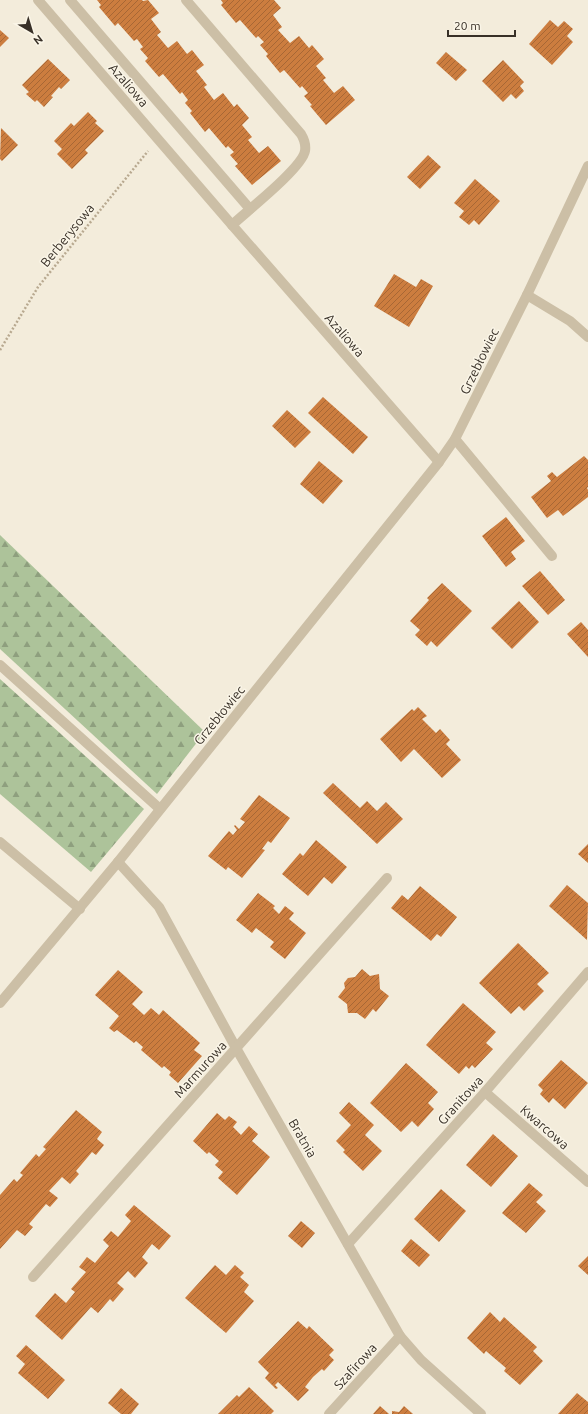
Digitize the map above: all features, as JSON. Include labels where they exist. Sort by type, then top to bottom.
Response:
[{"type":"street","name":"Azaliowa","points":[[38,0],[439,462]]},
{"type":"street","name":"Azaliowa","points":[[70,0],[250,209]]},
{"type":"street","points":[[186,0],[301,134],[305,141],[305,152],[301,162],[232,225]]},
{"type":"street","name":"Grzebłowiec","points":[[0,1003],[80,909],[439,462],[455,439],[527,295],[588,166]]},
{"type":"street","points":[[527,295],[570,321],[588,337]]},
{"type":"street","points":[[455,439],[552,556]]},
{"type":"street","points":[[0,665],[160,809]]},
{"type":"street","points":[[0,842],[80,909]]},
{"type":"street","name":"Bratnia","points":[[118,862],[159,907],[236,1048],[400,1336],[421,1360],[480,1414]]},
{"type":"street","name":"Marmurowa","points":[[33,1277],[387,878]]},
{"type":"street","name":"Granitowa","points":[[348,1244],[484,1092],[588,972]]},
{"type":"street","name":"Kwarcowa","points":[[484,1092],[588,1182]]},
{"type":"street","name":"Szafirowa","points":[[330,1414],[400,1336]]},
{"type":"path","name":"Berberysowa","points":[[0,350],[38,287],[158,139]]},
{"type":"green space","points":[[0,535],[205,732],[157,794],[0,649]]},
{"type":"green space","points":[[0,679],[144,809],[91,872],[0,794]]},
{"type":"building","points":[[97,0],[148,0],[159,13],[151,19],[161,32],[157,35],[168,48],[177,41],[187,54],[192,50],[204,65],[196,71],[207,85],[204,87],[214,100],[223,93],[234,107],[237,104],[249,118],[242,125],[252,137],[248,140],[259,153],[268,146],[281,161],[252,185],[235,166],[238,164],[230,155],[234,152],[228,146],[226,148],[209,128],[205,132],[190,113],[192,111],[185,103],[188,100],[182,92],[180,94],[163,74],[159,77],[145,61],[148,58],[140,49],[143,47],[137,39],[134,41],[118,23],[115,26],[99,7],[101,5]]},
{"type":"building","points":[[221,0],[274,0],[281,8],[273,15],[282,27],[278,30],[290,43],[299,36],[309,48],[312,45],[324,59],[316,66],[326,78],[323,80],[334,93],[343,86],[355,100],[326,125],[310,106],[312,105],[304,96],[308,93],[302,86],[300,88],[284,70],[280,73],[266,56],[268,54],[260,45],[264,42],[258,36],[256,38],[240,20],[236,23],[221,5],[223,3]]},
{"type":"building","points":[[550,20],[558,27],[564,21],[573,29],[567,36],[573,42],[552,65],[529,44]]},
{"type":"building","points":[[0,30],[9,38],[0,47]]},
{"type":"building","points":[[446,52],[467,70],[456,81],[436,63]]},
{"type":"building","points":[[48,59],[70,80],[61,89],[59,87],[44,107],[37,100],[35,102],[26,94],[29,92],[22,85]]},
{"type":"building","points":[[503,60],[524,82],[520,86],[524,91],[516,99],[511,94],[503,102],[482,81]]},
{"type":"building","points":[[88,112],[97,121],[95,123],[104,131],[85,150],[88,153],[72,169],[57,154],[62,149],[54,141],[71,123],[74,126]]},
{"type":"building","points":[[1,128],[18,145],[2,161],[0,159]]},
{"type":"building","points":[[428,155],[441,167],[420,189],[407,177]]},
{"type":"building","points":[[475,179],[500,201],[479,225],[474,220],[469,225],[459,217],[464,211],[454,203]]},
{"type":"building","points":[[394,274],[416,287],[421,279],[433,286],[409,327],[374,306]]},
{"type":"building","points":[[323,397],[368,437],[353,454],[308,413]]},
{"type":"building","points":[[287,410],[311,432],[295,448],[272,426]]},
{"type":"building","points":[[584,456],[588,460],[588,497],[563,516],[558,510],[547,518],[531,497],[551,481],[547,476],[552,472],[557,477]]},
{"type":"building","points":[[319,461],[343,481],[323,504],[300,484]]},
{"type":"building","points":[[506,517],[525,541],[511,552],[516,559],[506,567],[482,536]]},
{"type":"building","points":[[540,571],[565,600],[548,615],[522,586]]},
{"type":"building","points":[[442,583],[472,611],[437,647],[431,641],[427,646],[415,635],[420,630],[410,621],[429,600],[427,598]]},
{"type":"building","points":[[519,601],[539,622],[512,649],[491,628]]},
{"type":"building","points":[[581,622],[588,630],[588,657],[567,634]]},
{"type":"building","points":[[418,707],[427,716],[422,719],[436,733],[440,729],[450,740],[446,744],[461,760],[442,778],[414,749],[401,762],[380,739],[412,709],[414,711]]},
{"type":"building","points":[[333,783],[360,808],[367,801],[377,811],[386,802],[403,819],[377,844],[323,793]]},
{"type":"building","points":[[259,795],[290,818],[271,843],[268,841],[262,849],[265,850],[242,878],[228,867],[226,870],[208,856],[229,831],[233,835],[237,830],[234,826],[235,825],[239,829],[245,822],[240,819]]},
{"type":"building","points":[[316,840],[347,867],[332,884],[324,877],[308,896],[282,874],[300,853],[303,856]]},
{"type":"building","points":[[588,844],[588,863],[578,854]]},
{"type":"building","points":[[567,885],[588,903],[587,940],[549,906]]},
{"type":"building","points":[[420,886],[457,917],[441,937],[437,934],[431,941],[391,908],[402,895],[408,900]]},
{"type":"building","points":[[258,893],[275,906],[273,908],[279,914],[285,906],[294,913],[289,919],[306,933],[285,959],[270,947],[274,942],[256,928],[252,933],[236,920]]},
{"type":"building","points":[[518,943],[549,973],[537,984],[544,991],[524,1011],[519,1006],[511,1014],[479,983]]},
{"type":"building","points":[[362,969],[370,976],[379,974],[380,989],[389,996],[376,1012],[373,1009],[365,1019],[357,1013],[348,1013],[347,1004],[338,997],[345,988],[344,983],[348,978],[355,977]]},
{"type":"building","points":[[118,970],[143,992],[132,1004],[144,1015],[151,1008],[159,1015],[163,1010],[200,1043],[194,1050],[202,1056],[178,1083],[169,1075],[171,1072],[164,1066],[162,1068],[141,1050],[143,1047],[136,1041],[134,1043],[117,1030],[114,1032],[109,1028],[119,1016],[95,995]]},
{"type":"building","points":[[463,1003],[496,1032],[486,1043],[493,1049],[475,1068],[472,1065],[469,1069],[466,1066],[459,1074],[426,1045]]},
{"type":"building","points":[[561,1060],[588,1083],[565,1109],[553,1098],[549,1103],[540,1094],[543,1090],[538,1085]]},
{"type":"building","points":[[406,1063],[438,1092],[428,1103],[434,1109],[418,1127],[412,1121],[401,1132],[370,1103]]},
{"type":"building","points":[[349,1102],[374,1125],[365,1135],[382,1151],[363,1171],[343,1152],[345,1150],[336,1141],[351,1125],[339,1113]]},
{"type":"building","points":[[76,1110],[102,1132],[97,1139],[104,1145],[96,1155],[92,1152],[76,1171],[79,1174],[70,1184],[62,1177],[49,1191],[58,1198],[50,1207],[46,1204],[29,1224],[33,1227],[25,1236],[17,1230],[0,1249],[0,1195],[14,1179],[17,1182],[23,1175],[20,1173],[36,1154],[39,1157],[46,1149],[43,1147]]},
{"type":"building","points":[[217,1113],[225,1120],[229,1116],[237,1122],[233,1127],[241,1135],[249,1126],[258,1134],[252,1141],[270,1157],[237,1195],[218,1178],[223,1172],[215,1165],[219,1161],[209,1152],[207,1154],[193,1141]]},
{"type":"building","points":[[493,1134],[518,1156],[491,1187],[466,1165]]},
{"type":"building","points":[[529,1183],[543,1195],[536,1202],[546,1211],[526,1233],[502,1213]]},
{"type":"building","points":[[441,1189],[466,1211],[439,1242],[414,1219]]},
{"type":"building","points":[[134,1205],[171,1236],[159,1250],[152,1244],[142,1257],[148,1263],[135,1278],[128,1271],[117,1283],[124,1289],[113,1302],[110,1299],[98,1313],[91,1307],[62,1340],[35,1316],[55,1293],[66,1303],[75,1292],[71,1289],[86,1272],[79,1267],[87,1257],[95,1263],[109,1246],[103,1240],[111,1231],[118,1237],[131,1221],[125,1215]]},
{"type":"building","points":[[301,1221],[315,1233],[302,1248],[288,1236]]},
{"type":"building","points":[[411,1239],[430,1255],[419,1267],[401,1251]]},
{"type":"building","points":[[588,1256],[588,1275],[578,1266]]},
{"type":"building","points":[[215,1265],[226,1275],[235,1265],[244,1273],[240,1277],[249,1285],[244,1292],[254,1301],[226,1333],[185,1298]]},
{"type":"building","points":[[490,1312],[500,1322],[504,1317],[537,1347],[533,1351],[543,1361],[520,1385],[504,1371],[506,1368],[486,1351],[484,1354],[467,1338]]},
{"type":"building","points":[[298,1321],[307,1329],[309,1326],[334,1350],[329,1355],[334,1360],[324,1371],[322,1369],[313,1377],[305,1387],[309,1390],[298,1401],[278,1382],[275,1385],[278,1388],[276,1389],[265,1378],[269,1373],[258,1362]]},
{"type":"building","points":[[26,1345],[65,1380],[48,1399],[18,1373],[25,1364],[16,1356]]},
{"type":"building","points":[[249,1387],[274,1411],[271,1414],[218,1414],[237,1395],[239,1397]]},
{"type":"building","points":[[121,1388],[139,1404],[131,1414],[121,1414],[108,1403]]},
{"type":"building","points":[[577,1393],[588,1402],[588,1414],[558,1414]]},
{"type":"building","points":[[380,1406],[389,1414],[373,1414]]},
{"type":"building","points":[[404,1406],[413,1414],[392,1414],[392,1411],[399,1412]]}]
